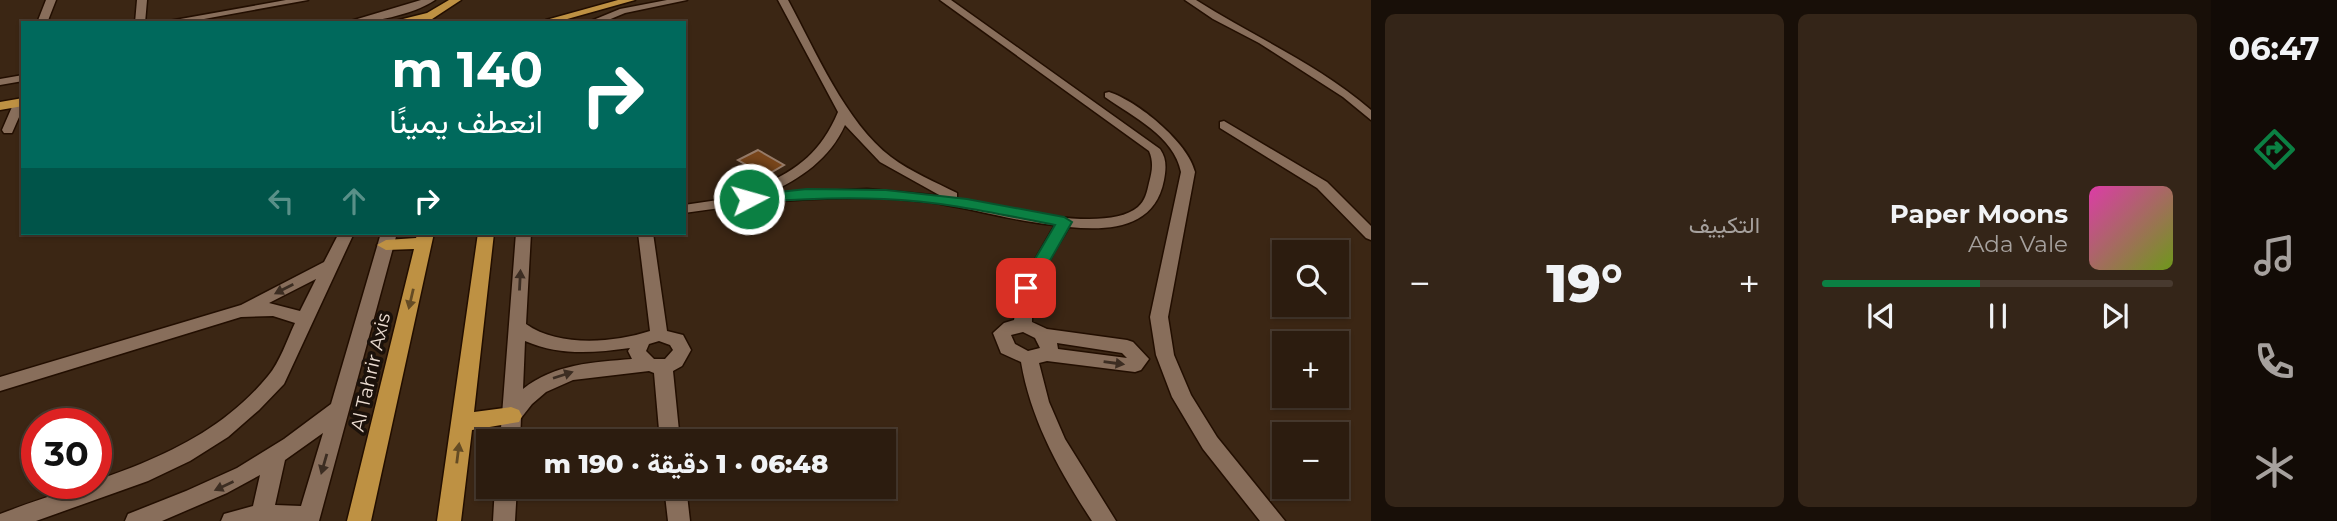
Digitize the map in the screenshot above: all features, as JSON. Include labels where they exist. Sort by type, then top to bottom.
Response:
[{"type":"main road","points":[[422,19],[456,0]]},
{"type":"main road","points":[[550,21],[580,0]]},
{"type":"main road","points":[[553,21],[628,0]]},
{"type":"main road","points":[[0,95],[21,88]]},
{"type":"main road","points":[[0,106],[21,89]]},
{"type":"main road","points":[[449,521],[486,235]]},
{"type":"main road","points":[[388,239],[425,238]]},
{"type":"main road","name":"Al Tahrir Axis","points":[[359,521],[425,238]]},
{"type":"main road","points":[[462,422],[511,416]]},
{"type":"street","points":[[43,21],[51,0]]},
{"type":"street","points":[[140,21],[142,0]]},
{"type":"street","points":[[223,0],[225,13]]},
{"type":"street","points":[[175,21],[303,0]]},
{"type":"street","points":[[358,21],[393,13],[430,0]]},
{"type":"street","points":[[596,21],[623,11],[682,0]]},
{"type":"street","points":[[783,0],[844,113],[867,143],[908,174],[967,203]]},
{"type":"street","points":[[686,209],[807,194],[846,193],[967,203],[1064,222],[1108,223],[1141,213],[1154,199],[1160,161],[1158,155],[1146,143],[945,0]]},
{"type":"street","points":[[1190,0],[1263,41],[1347,95],[1371,116]]},
{"type":"street","points":[[0,82],[21,88]]},
{"type":"street","points":[[4,131],[21,90]]},
{"type":"street","points":[[1109,95],[1169,139],[1186,159],[1188,172],[1158,317],[1165,355],[1182,397],[1210,443],[1274,521]]},
{"type":"street","points":[[730,202],[759,192],[804,169],[832,141],[844,113]]},
{"type":"street","points":[[1224,125],[1310,176],[1334,194],[1368,227]]},
{"type":"street","points":[[1023,326],[1026,288],[1064,222]]},
{"type":"street","points":[[7,521],[141,475],[183,455],[221,431],[252,405],[277,379],[345,235]]},
{"type":"street","points":[[510,429],[523,235]]},
{"type":"street","points":[[646,235],[651,337],[637,351],[638,356],[655,366],[668,429]]},
{"type":"street","points":[[232,521],[262,514],[287,513],[308,519],[388,239]]},
{"type":"street","points":[[0,384],[240,311],[329,266]]},
{"type":"street","points":[[240,311],[278,309],[293,313],[304,321]]},
{"type":"street","points":[[1023,326],[1043,335],[1127,347],[1140,359],[1135,365],[1129,365],[1038,356],[1007,348],[1002,338],[1002,333],[1010,327],[1023,326]]},
{"type":"street","points":[[511,416],[521,401],[535,388],[553,378],[578,370],[655,366],[676,361],[682,350],[677,340],[651,337],[575,347],[554,346],[527,336],[518,327]]},
{"type":"street","points":[[1043,335],[1049,345],[1038,356],[1039,404],[1049,430],[1101,520]]},
{"type":"street","points":[[136,521],[196,499],[275,458],[341,407]]},
{"type":"street","points":[[262,514],[275,458]]},
{"type":"street","points":[[504,521],[505,499]]},
{"type":"street","points":[[676,499],[679,521]]},
{"type":"building","points":[[758,150],[784,165],[765,176],[738,160]]},
{"type":"route","points":[[749,199],[807,194],[886,194],[967,203],[1064,222],[1026,288]]}]
